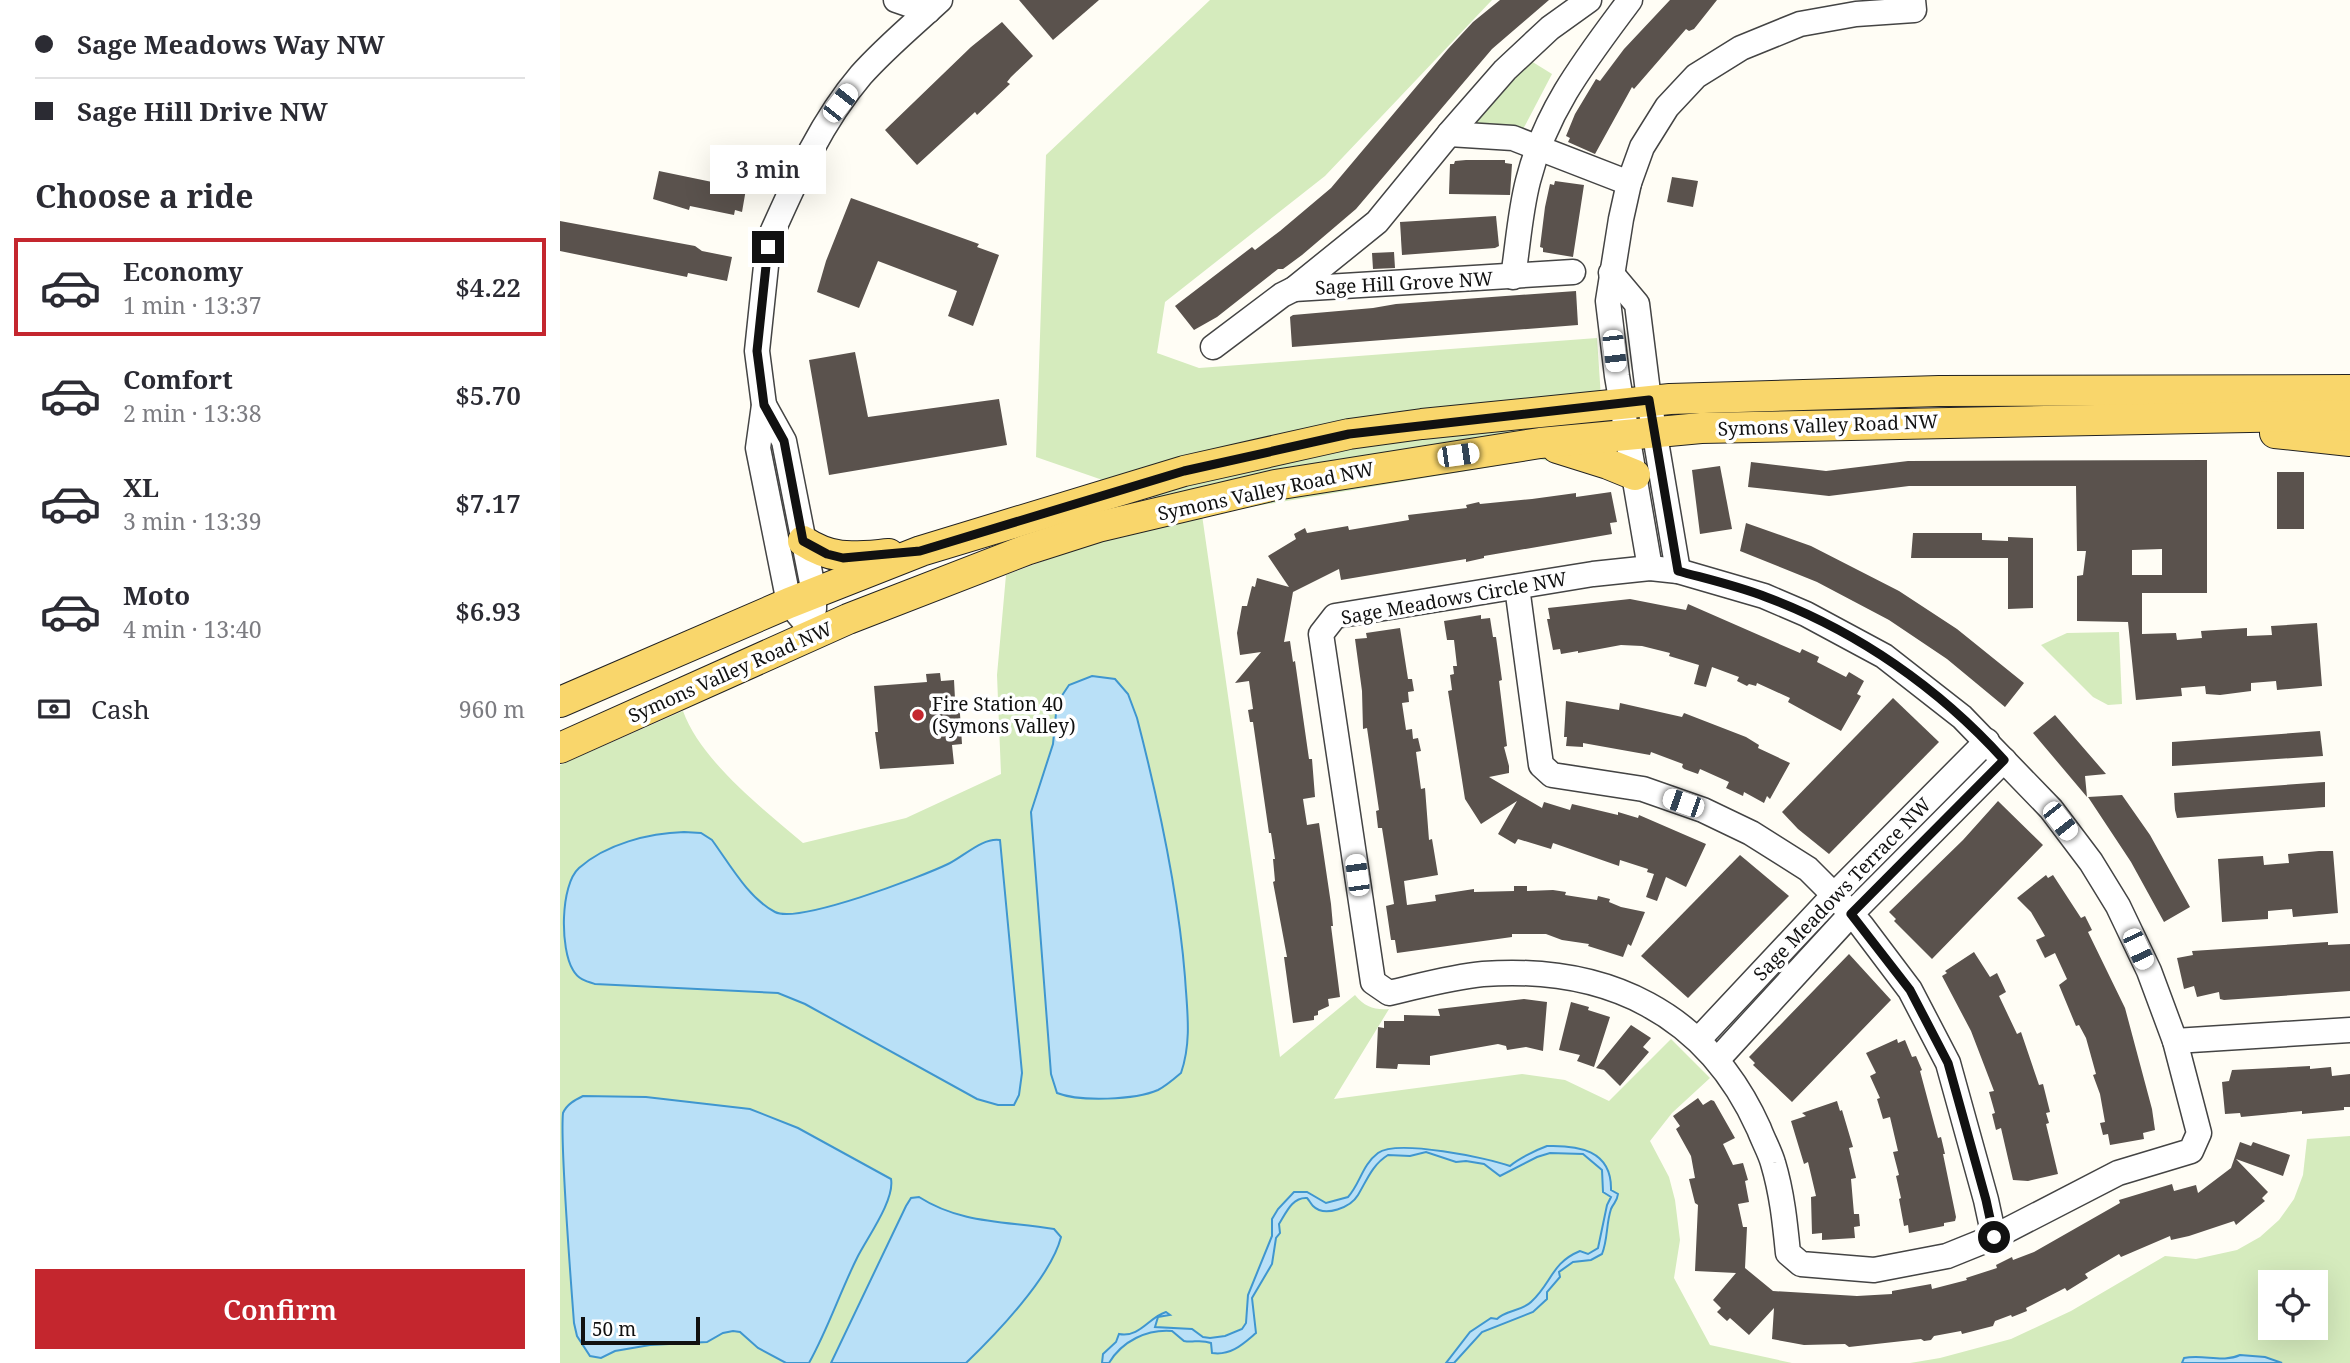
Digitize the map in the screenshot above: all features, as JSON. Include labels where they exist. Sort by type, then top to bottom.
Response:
[{"type":"main road","name":"Symons Valley Road NW","points":[[560,702],[801,598],[920,551],[1184,471],[1349,434],[1635,401],[1939,391],[2350,390]]},
{"type":"main road","name":"Symons Valley Road NW","points":[[560,748],[815,634],[1026,550],[1098,527],[1275,485],[1540,443],[1701,428],[2350,415]]},
{"type":"main road","points":[[2230,417],[2255,431],[2350,441]]},
{"type":"main road","points":[[1540,443],[1635,475]]},
{"type":"main road","points":[[803,541],[827,554],[843,558],[920,551]]},
{"type":"street","points":[[896,0],[934,6]]},
{"type":"street","name":"Sage Hill Grove NW","points":[[1213,347],[1355,241],[1399,198],[1448,134],[1505,70],[1550,28],[1589,0]]},
{"type":"street","name":"Sage Hill Grove NW","points":[[1513,276],[1528,182],[1538,150],[1569,82],[1630,0]]},
{"type":"street","points":[[1678,571],[1641,434],[1635,401],[1637,304],[1611,273],[1629,183],[1642,148],[1667,107],[1696,76],[1741,48],[1800,24],[1856,15],[1914,10],[1913,0]]},
{"type":"street","points":[[815,634],[801,598],[758,448],[764,405],[757,351],[771,234],[802,166],[840,103],[862,74],[934,6]]},
{"type":"street","points":[[1448,134],[1513,138],[1538,150],[1629,183]]},
{"type":"street","points":[[1355,241],[1355,266],[1371,284]]},
{"type":"street","name":"Sage Hill Grove NW","points":[[1294,289],[1573,272]]},
{"type":"street","points":[[764,405],[784,441],[803,541],[801,598]]},
{"type":"street","points":[[1641,434],[1635,475],[1650,568]]},
{"type":"street","name":"Sage Meadows Circle NW","points":[[1650,568],[1678,571],[1764,596],[1806,614],[1884,656],[1929,688],[1987,741],[2051,809],[2091,862],[2111,895],[2148,971],[2175,1041],[2199,1133],[2190,1151],[2118,1173],[1994,1237],[1947,1256],[1874,1270],[1801,1265],[1788,1253],[1783,1208],[1773,1161],[1747,1103],[1718,1059],[1699,1039],[1642,999],[1593,983],[1545,974],[1483,974],[1389,993],[1373,982],[1321,634],[1335,616],[1593,574],[1650,568]]},
{"type":"street","points":[[1517,587],[1541,765],[1552,775],[1643,789],[1703,810],[1751,833],[1808,869],[1834,895],[1910,990],[1948,1063],[1994,1237]]},
{"type":"street","name":"Sage Meadows Terrace NW","points":[[1699,1039],[1834,895],[1987,741]]},
{"type":"street","name":"Sage Meadows Terrace NW","points":[[1718,1059],[1851,914],[2004,760]]},
{"type":"street","points":[[2175,1041],[2350,1030]]},
{"type":"green space","points":[[1210,0],[1492,0],[1325,176],[1165,302],[1157,353],[1199,368],[1597,338],[1606,472],[1538,459],[1202,515],[1280,1057],[1355,995],[1370,1007],[1389,1009],[1334,1099],[1522,1074],[1565,1080],[1609,1101],[1671,1039],[1710,1078],[1672,1113],[1650,1141],[1669,1177],[1675,1200],[1680,1240],[1674,1278],[1710,1345],[1792,1363],[560,1363],[560,765],[683,711],[692,730],[718,766],[803,843],[906,818],[1001,774],[997,675],[1006,575],[1081,547],[1201,514],[1036,457],[1046,155]]},
{"type":"green space","points":[[1531,61],[1552,74],[1520,135],[1462,129]]},
{"type":"green space","points":[[2119,632],[2122,704],[2108,705],[2093,697],[2041,645],[2067,633]]},
{"type":"green space","points":[[2350,1136],[2350,1363],[1910,1363],[2011,1339],[2071,1311],[2165,1256],[2196,1259],[2237,1250],[2260,1237],[2279,1220],[2294,1199],[2303,1175],[2307,1139]]},
{"type":"water","points":[[1092,676],[1115,679],[1128,694],[1137,718],[1173,879],[1188,1013],[1187,1049],[1181,1073],[1158,1090],[1108,1099],[1079,1098],[1057,1093],[1051,1074],[1031,812],[1053,744],[1057,703],[1069,685]]},
{"type":"water","points":[[701,833],[712,840],[756,898],[775,912],[788,914],[833,906],[913,879],[948,864],[973,848],[1000,840],[1022,1073],[1019,1095],[1014,1105],[998,1105],[977,1099],[805,1004],[778,993],[595,984],[580,978],[569,960],[564,933],[565,902],[573,876],[590,860],[615,846],[657,835]]},
{"type":"water","points":[[583,1096],[646,1097],[750,1109],[798,1128],[891,1179],[885,1208],[857,1258],[809,1363],[786,1363],[758,1348],[740,1332],[733,1331],[707,1342],[650,1345],[615,1351],[601,1358],[590,1356],[577,1336],[574,1323],[563,1153],[563,1113],[569,1105]]},
{"type":"water","points":[[1547,1146],[1581,1149],[1599,1158],[1606,1166],[1611,1190],[1618,1194],[1609,1215],[1602,1254],[1591,1260],[1573,1262],[1559,1272],[1560,1277],[1547,1292],[1547,1299],[1533,1312],[1482,1332],[1454,1363],[1446,1363],[1470,1332],[1491,1318],[1497,1319],[1527,1305],[1538,1295],[1563,1261],[1580,1251],[1588,1254],[1598,1248],[1611,1197],[1603,1192],[1602,1170],[1583,1154],[1550,1153],[1500,1176],[1484,1164],[1456,1162],[1426,1152],[1410,1156],[1388,1155],[1374,1168],[1355,1199],[1344,1207],[1324,1211],[1313,1206],[1307,1198],[1297,1200],[1290,1206],[1279,1224],[1280,1233],[1276,1238],[1272,1264],[1252,1298],[1256,1333],[1241,1345],[1225,1353],[1212,1353],[1211,1343],[1184,1341],[1172,1331],[1153,1332],[1136,1338],[1121,1348],[1109,1363],[1102,1363],[1103,1354],[1116,1342],[1119,1334],[1133,1333],[1160,1315],[1166,1312],[1170,1315],[1158,1317],[1155,1327],[1192,1329],[1203,1337],[1210,1338],[1225,1336],[1242,1329],[1246,1323],[1248,1295],[1272,1236],[1272,1219],[1294,1192],[1307,1192],[1326,1203],[1348,1197],[1373,1158],[1388,1149],[1443,1151],[1510,1166]]},
{"type":"water","points":[[919,1197],[935,1206],[968,1217],[1054,1229],[1061,1237],[1055,1253],[1034,1287],[1007,1321],[966,1363],[831,1363],[906,1206],[911,1198]]},
{"type":"water","points":[[2240,1355],[2265,1357],[2282,1363],[2182,1363],[2184,1358],[2227,1358]]},
{"type":"building","points":[[1019,0],[1099,0],[1053,40]]},
{"type":"building","points":[[1500,0],[1549,0],[1492,49],[1356,209],[1302,255],[1283,269],[1278,269],[1217,317],[1194,330],[1175,306],[1252,247],[1255,250],[1331,188],[1448,49],[1473,22]]},
{"type":"building","points":[[1670,0],[1717,0],[1694,29],[1686,29],[1634,89],[1632,87],[1595,154],[1568,142],[1570,138],[1566,136],[1575,114],[1596,79],[1600,81],[1624,49]]},
{"type":"building","points":[[1002,22],[1033,56],[1011,77],[1007,82],[1010,84],[917,165],[885,130],[971,47]]},
{"type":"building","points":[[1466,160],[1505,160],[1505,163],[1512,164],[1510,195],[1449,194],[1450,164]]},
{"type":"building","points":[[659,171],[746,189],[742,212],[735,210],[734,215],[690,206],[689,210],[653,199]]},
{"type":"building","points":[[1672,177],[1698,181],[1693,207],[1667,202]]},
{"type":"building","points":[[1555,181],[1584,185],[1573,257],[1543,252],[1540,247],[1550,184],[1554,185]]},
{"type":"building","points":[[851,198],[979,244],[977,247],[999,255],[973,326],[948,316],[957,291],[878,261],[859,308],[817,292]]},
{"type":"building","points":[[1496,216],[1499,246],[1495,248],[1402,255],[1400,222]]},
{"type":"building","points":[[560,221],[695,246],[702,251],[732,257],[727,281],[688,273],[687,277],[560,251]]},
{"type":"building","points":[[1394,252],[1395,268],[1373,269],[1372,253]]},
{"type":"building","points":[[1576,291],[1578,325],[1292,347],[1290,317],[1293,315],[1396,304]]},
{"type":"building","points":[[855,352],[868,417],[999,399],[1007,445],[829,475],[809,360]]},
{"type":"building","points":[[2207,460],[2207,593],[2142,593],[2142,634],[2176,633],[2177,640],[2202,638],[2201,631],[2247,628],[2247,636],[2272,635],[2271,626],[2317,623],[2322,686],[2277,690],[2276,681],[2251,683],[2251,691],[2220,695],[2206,694],[2205,686],[2181,688],[2182,696],[2136,700],[2128,622],[2077,621],[2077,576],[2083,575],[2086,551],[2077,551],[2076,486],[1909,486],[1829,496],[1748,487],[1751,462],[1826,471],[1908,461]],"holes":[[[2162,549],[2162,575],[2132,575],[2132,550]]]},
{"type":"building","points":[[1720,466],[1732,529],[1700,534],[1692,470]]},
{"type":"building","points":[[2277,472],[2304,472],[2304,529],[2277,529]]},
{"type":"building","points":[[1611,492],[1617,522],[1610,523],[1612,534],[1484,556],[1466,562],[1466,559],[1341,580],[1339,569],[1293,592],[1284,642],[1290,641],[1293,662],[1295,661],[1309,759],[1312,759],[1315,797],[1303,799],[1307,825],[1319,823],[1331,904],[1331,926],[1340,997],[1328,999],[1329,1006],[1318,1011],[1314,1020],[1293,1023],[1284,957],[1287,957],[1273,882],[1275,859],[1253,722],[1250,722],[1248,710],[1253,709],[1249,681],[1235,683],[1261,652],[1240,655],[1237,633],[1242,606],[1247,606],[1252,586],[1255,587],[1257,578],[1289,587],[1268,556],[1296,539],[1294,534],[1305,528],[1307,533],[1348,526],[1349,530],[1409,520],[1408,515],[1467,508],[1466,505],[1479,502],[1576,493],[1576,497]]},
{"type":"building","points":[[1746,523],[1811,546],[1899,591],[1957,629],[2024,683],[2005,707],[1947,659],[1889,620],[1817,582],[1740,551]]},
{"type":"building","points":[[1913,533],[1982,533],[1982,540],[2033,538],[2033,608],[2008,609],[2008,558],[1911,558]]},
{"type":"building","points":[[1630,599],[1686,610],[1688,604],[1800,653],[1802,649],[1819,657],[1817,662],[1846,677],[1849,672],[1864,681],[1857,694],[1861,696],[1841,731],[1788,702],[1790,698],[1757,683],[1756,686],[1747,686],[1737,681],[1739,677],[1712,667],[1706,687],[1694,684],[1699,665],[1669,656],[1670,653],[1642,646],[1621,645],[1578,653],[1561,654],[1560,649],[1553,650],[1547,619],[1550,619],[1548,608]]},
{"type":"building","points":[[1481,615],[1481,619],[1490,618],[1493,637],[1496,637],[1507,746],[1504,747],[1509,766],[1509,773],[1489,777],[1542,808],[1544,802],[1570,810],[1572,804],[1618,815],[1618,812],[1638,818],[1639,815],[1706,844],[1686,887],[1666,877],[1657,901],[1646,897],[1654,874],[1647,872],[1648,869],[1620,860],[1619,866],[1553,843],[1551,849],[1518,839],[1515,844],[1498,834],[1517,801],[1481,824],[1465,799],[1448,691],[1452,690],[1450,675],[1454,674],[1453,666],[1457,666],[1454,640],[1447,640],[1444,621]]},
{"type":"building","points":[[1400,628],[1408,679],[1412,679],[1414,691],[1408,692],[1409,702],[1402,703],[1406,730],[1412,729],[1413,739],[1418,738],[1421,751],[1416,752],[1421,789],[1425,788],[1429,840],[1432,839],[1438,875],[1404,881],[1407,905],[1436,901],[1435,895],[1474,889],[1474,892],[1514,891],[1514,886],[1527,886],[1527,891],[1553,890],[1566,892],[1565,895],[1597,900],[1598,896],[1610,899],[1609,902],[1621,907],[1645,912],[1631,946],[1628,944],[1623,957],[1588,946],[1589,944],[1562,940],[1546,934],[1512,934],[1512,937],[1397,953],[1395,940],[1391,940],[1386,906],[1394,904],[1382,828],[1378,828],[1376,811],[1379,810],[1367,728],[1363,729],[1362,691],[1355,639],[1367,638],[1366,633]]},
{"type":"building","name":"Fire Station 40 (Symons Valley)","points":[[940,673],[941,681],[954,680],[955,699],[959,699],[962,744],[952,745],[954,764],[880,769],[875,732],[878,732],[874,686],[927,682],[926,674]]},
{"type":"building","points":[[1893,698],[1939,742],[1829,854],[1782,812]]},
{"type":"building","points":[[1566,701],[1619,710],[1620,703],[1682,717],[1684,713],[1746,737],[1759,745],[1758,748],[1790,763],[1770,799],[1767,796],[1764,803],[1744,792],[1743,796],[1726,788],[1729,782],[1700,769],[1698,774],[1684,769],[1683,764],[1651,752],[1650,755],[1583,743],[1583,747],[1566,746]]},
{"type":"building","points":[[2055,715],[2106,774],[2085,776],[2087,797],[2033,733]]},
{"type":"building","points":[[2320,731],[2323,756],[2172,766],[2172,742]]},
{"type":"building","points":[[2325,782],[2325,807],[2177,818],[2175,810],[2174,793]]},
{"type":"building","points":[[2122,795],[2150,835],[2190,907],[2164,922],[2131,862],[2088,797]]},
{"type":"building","points":[[1998,801],[2043,845],[1932,959],[1894,921],[1896,919],[1889,912],[1963,840]]},
{"type":"building","points":[[2333,851],[2338,913],[2293,917],[2292,909],[2268,911],[2268,919],[2222,922],[2218,859],[2263,856],[2264,865],[2289,863],[2288,854]]},
{"type":"building","points":[[1740,855],[1789,896],[1688,998],[1641,956]]},
{"type":"building","points":[[2046,875],[2048,878],[2053,875],[2081,918],[2085,916],[2092,930],[2088,932],[2125,1008],[2152,1109],[2155,1130],[2143,1133],[2144,1139],[2110,1145],[2108,1134],[2103,1135],[2100,1123],[2105,1122],[2086,1038],[2079,1025],[2076,1026],[2059,985],[2067,979],[2055,953],[2045,958],[2036,940],[2045,936],[2031,912],[2017,898]]},
{"type":"building","points":[[2328,942],[2328,945],[2350,944],[2350,991],[2224,1000],[2220,999],[2219,992],[2197,997],[2194,986],[2184,989],[2177,958],[2193,955],[2192,951]]},
{"type":"building","points":[[1974,952],[1990,977],[1997,973],[2006,992],[1999,996],[2017,1034],[2021,1032],[2039,1085],[2043,1084],[2050,1112],[2046,1113],[2049,1123],[2046,1124],[2058,1174],[2028,1181],[2013,1180],[2001,1128],[1996,1130],[1992,1114],[1995,1113],[1989,1092],[1994,1091],[1971,1031],[1942,976],[1947,973],[1945,971]]},
{"type":"building","points":[[1849,954],[1891,1000],[1792,1102],[1753,1065],[1755,1063],[1749,1057]]},
{"type":"building","points":[[1524,999],[1547,1002],[1543,1051],[1526,1047],[1507,1050],[1506,1046],[1498,1044],[1430,1056],[1430,1065],[1398,1064],[1397,1069],[1376,1068],[1378,1027],[1384,1028],[1384,1021],[1404,1021],[1404,1015],[1440,1016],[1438,1009]]},
{"type":"building","points":[[1571,1002],[1610,1017],[1594,1067],[1577,1061],[1580,1055],[1559,1050]]},
{"type":"building","points":[[1631,1025],[1651,1038],[1643,1047],[1649,1052],[1620,1086],[1604,1070],[1596,1068]]},
{"type":"building","points":[[1897,1039],[1898,1043],[1905,1040],[1912,1057],[1916,1056],[1922,1070],[1920,1071],[1938,1138],[1941,1137],[1945,1154],[1956,1217],[1955,1221],[1944,1223],[1944,1226],[1909,1233],[1908,1225],[1904,1226],[1899,1199],[1901,1198],[1896,1176],[1899,1175],[1893,1152],[1898,1151],[1890,1117],[1883,1119],[1877,1099],[1880,1098],[1870,1076],[1876,1073],[1866,1053]]},
{"type":"building","points":[[2310,1066],[2310,1069],[2331,1067],[2332,1076],[2350,1074],[2350,1107],[2344,1107],[2344,1110],[2302,1114],[2302,1111],[2241,1117],[2240,1113],[2225,1114],[2222,1082],[2229,1081],[2232,1070]]},
{"type":"building","points":[[1698,1098],[1703,1105],[1714,1101],[1735,1138],[1723,1144],[1733,1165],[1743,1163],[1748,1180],[1745,1181],[1749,1202],[1738,1204],[1743,1227],[1747,1227],[1745,1268],[1773,1291],[1857,1296],[1892,1294],[1892,1291],[1931,1284],[1932,1289],[1967,1280],[1966,1278],[1997,1268],[1996,1265],[2012,1257],[2013,1260],[2034,1252],[2120,1203],[2119,1200],[2172,1184],[2174,1191],[2196,1185],[2198,1193],[2231,1168],[2240,1142],[2251,1146],[2253,1142],[2290,1155],[2283,1176],[2236,1159],[2268,1192],[2262,1198],[2265,1201],[2236,1225],[2234,1221],[2189,1236],[2171,1240],[2170,1236],[2121,1257],[2119,1254],[2085,1274],[2088,1278],[2067,1291],[2065,1288],[2026,1308],[2027,1311],[1995,1321],[1993,1326],[1962,1334],[1961,1331],[1934,1336],[1931,1340],[1924,1341],[1921,1339],[1849,1347],[1845,1344],[1804,1345],[1772,1339],[1774,1308],[1749,1335],[1730,1318],[1727,1321],[1717,1312],[1721,1308],[1713,1300],[1736,1273],[1695,1271],[1698,1205],[1695,1203],[1689,1179],[1695,1178],[1691,1156],[1676,1129],[1680,1126],[1673,1116]]},
{"type":"building","points":[[1837,1101],[1853,1147],[1849,1148],[1856,1178],[1851,1179],[1854,1214],[1859,1214],[1860,1226],[1854,1227],[1855,1238],[1822,1240],[1822,1233],[1812,1234],[1811,1197],[1816,1196],[1808,1162],[1804,1164],[1791,1121],[1806,1116],[1802,1113]]},
{"type":"place","name":"Fire Station 40 (Symons Valley)","points":[[918,715]]},
{"type":"route","points":[[768,247],[757,351],[764,405],[784,441],[803,541],[827,554],[843,558],[920,551],[1184,471],[1349,434],[1649,400],[1678,571],[1764,596],[1806,614],[1884,656],[1929,688],[2004,760],[1851,914],[1910,990],[1948,1063],[1994,1237]]}]
